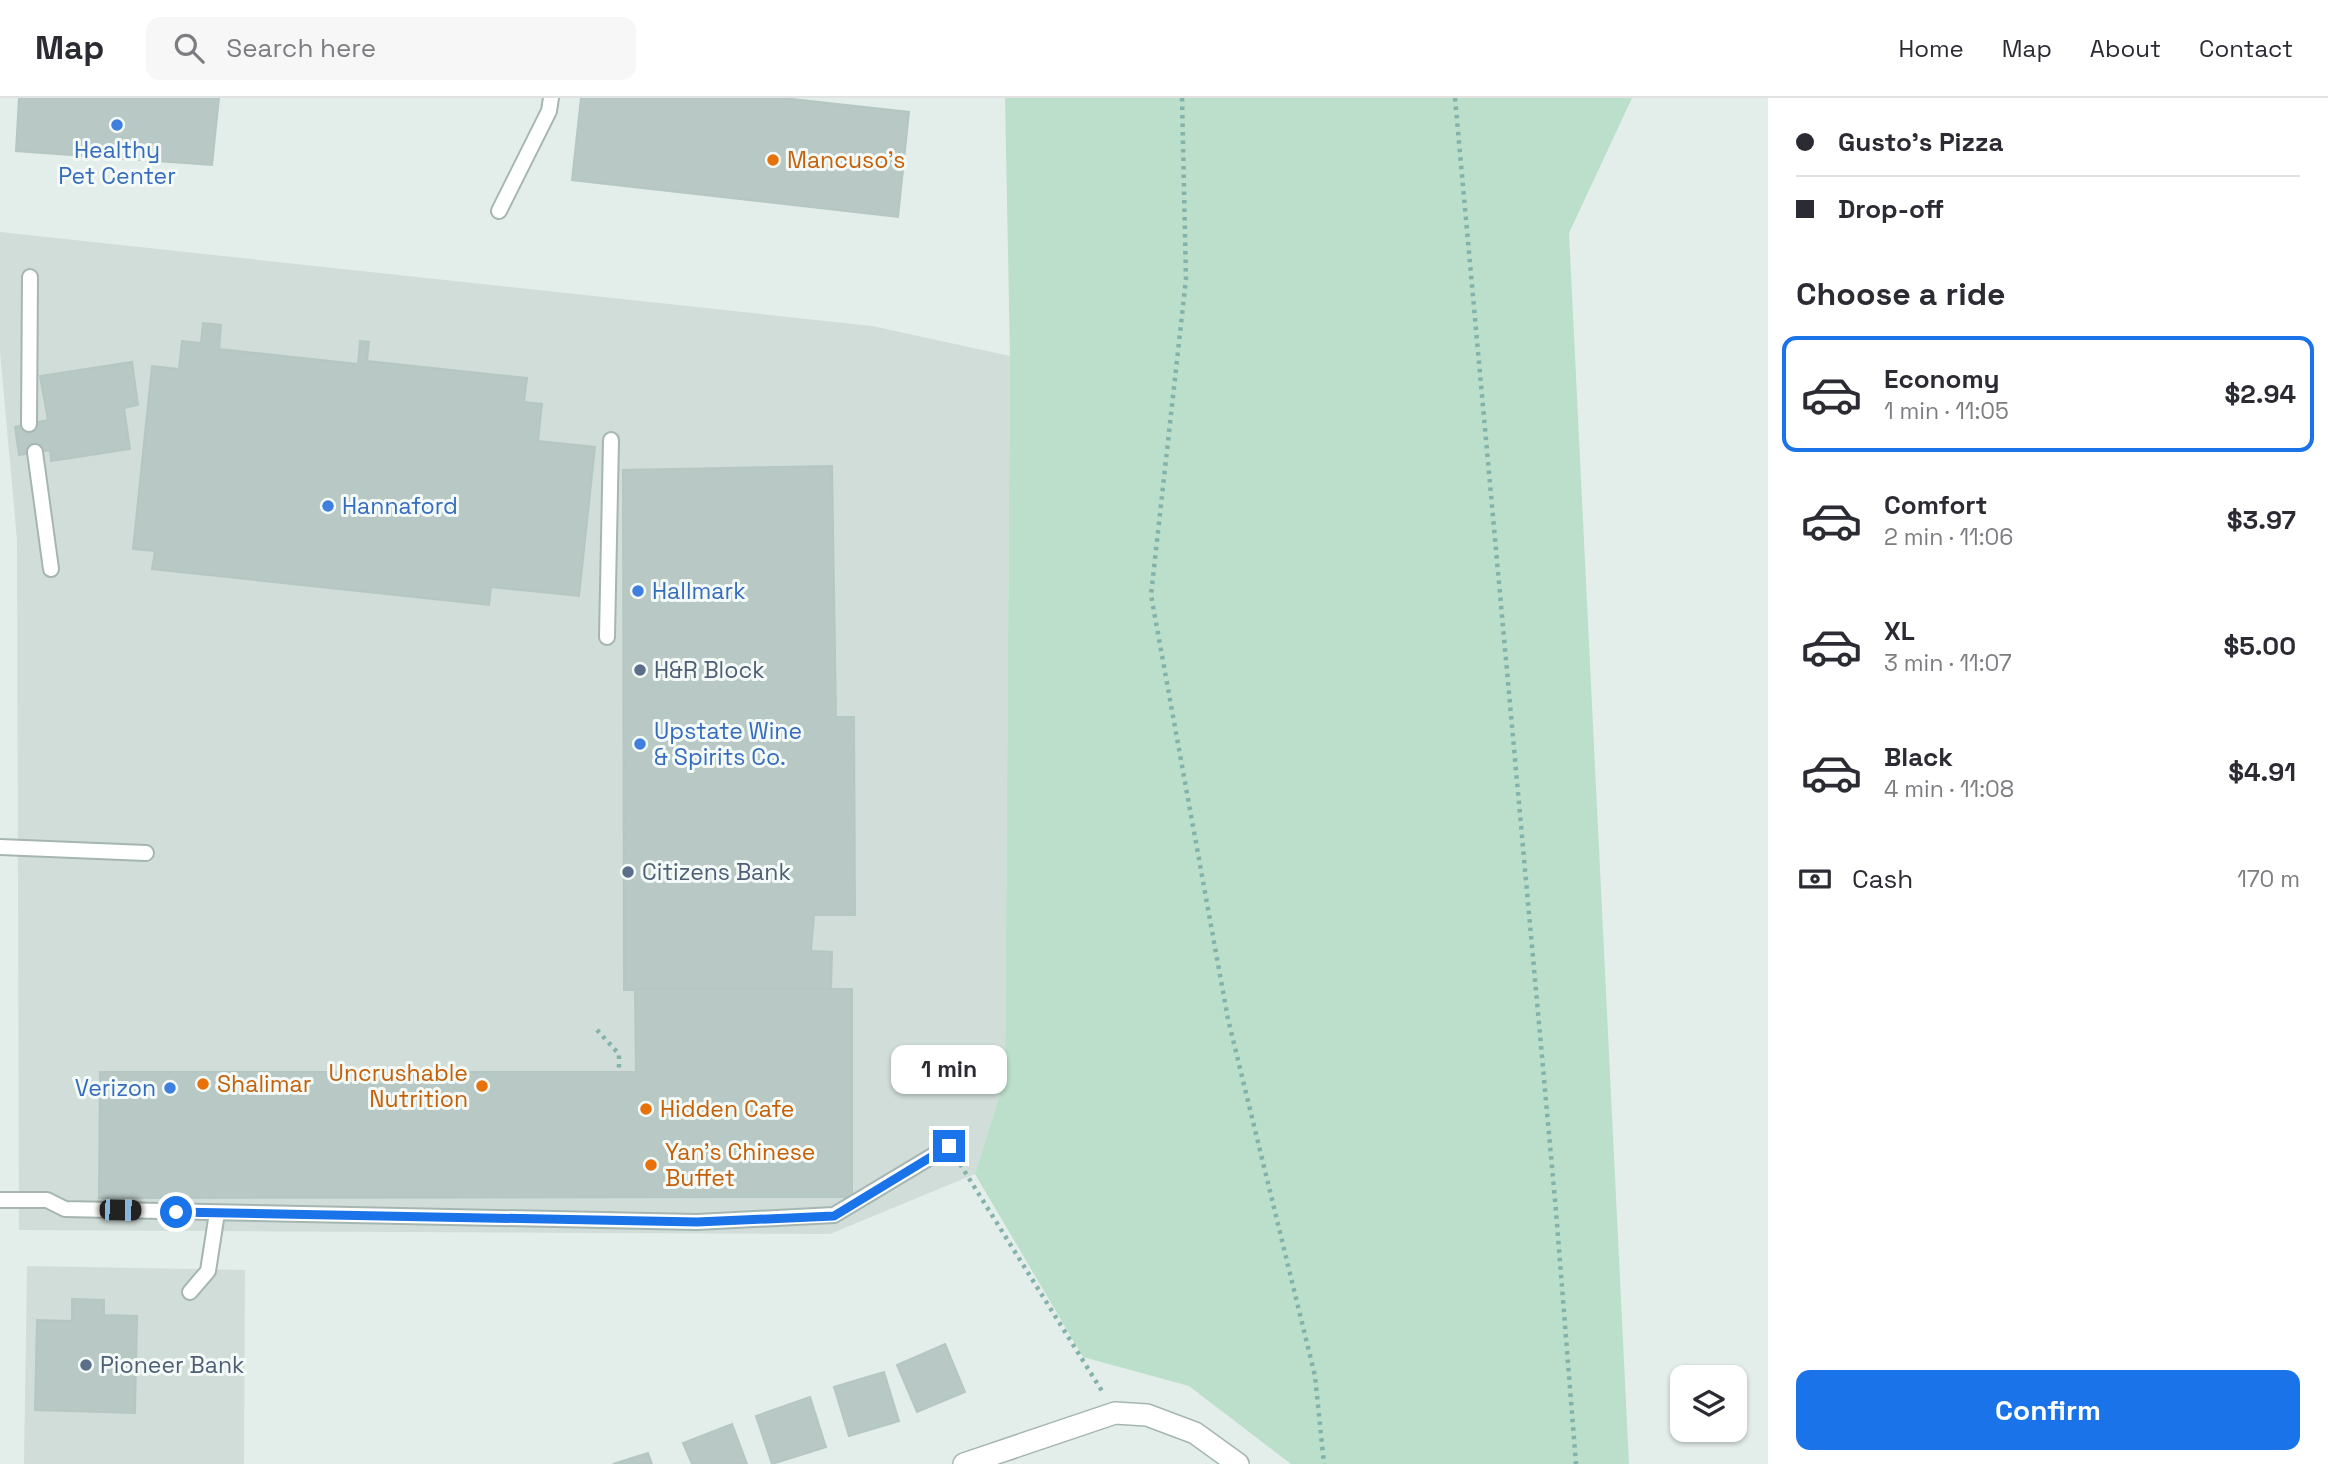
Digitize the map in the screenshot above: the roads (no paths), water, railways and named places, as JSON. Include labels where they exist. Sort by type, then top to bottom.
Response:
[{"type":"street","points":[[964,1464],[1115,1412],[1147,1415],[1195,1433],[1238,1464]]},
{"type":"lane","points":[[499,211],[549,111],[551,98]]},
{"type":"lane","points":[[29,424],[30,277]]},
{"type":"lane","points":[[607,637],[611,440]]},
{"type":"lane","points":[[35,452],[51,569]]},
{"type":"lane","points":[[0,847],[146,853]]},
{"type":"lane","points":[[0,1200],[47,1200],[65,1209],[217,1213],[697,1222],[834,1216],[949,1146]]},
{"type":"lane","points":[[190,1292],[208,1271],[217,1213]]},
{"type":"place","name":"Healthy Pet Center","points":[[117,125]]},
{"type":"place","name":"Mancuso's","points":[[773,160]]},
{"type":"place","name":"Hannaford","points":[[328,506]]},
{"type":"place","name":"Hallmark","points":[[638,591]]},
{"type":"place","name":"H&R Block","points":[[640,670]]},
{"type":"place","name":"Upstate Wine & Spirits Co.","points":[[640,744]]},
{"type":"place","name":"Citizens Bank","points":[[628,872]]},
{"type":"place","name":"Shalimar","points":[[203,1084]]},
{"type":"place","name":"Uncrushable Nutrition","points":[[482,1086]]},
{"type":"place","name":"Verizon","points":[[170,1088]]},
{"type":"place","name":"Hidden Cafe","points":[[646,1109]]},
{"type":"place","name":"Yan's Chinese Buffet","points":[[651,1165]]},
{"type":"place","name":"Pioneer Bank","points":[[86,1365]]}]
